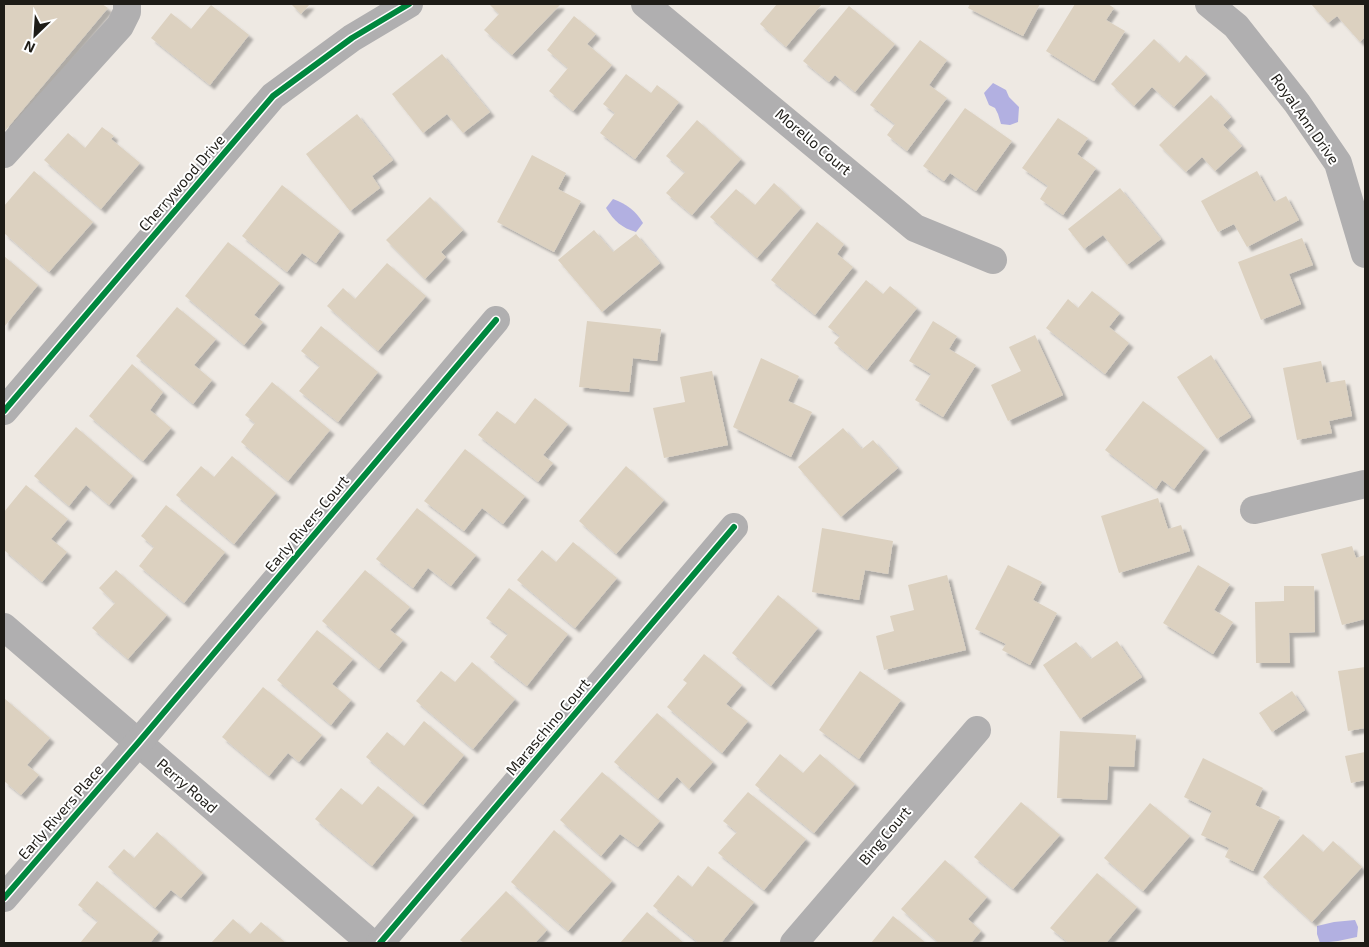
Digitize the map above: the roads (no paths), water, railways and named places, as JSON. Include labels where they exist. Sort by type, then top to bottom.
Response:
[{"type":"street","points":[[4,154],[120,26],[127,12],[127,4]]},
{"type":"street","name":"Cherrywood Drive","points":[[4,411],[273,96],[352,38],[408,4]]},
{"type":"street","name":"Morello Court","points":[[645,4],[915,228],[993,260]]},
{"type":"street","name":"Royal Ann Drive","points":[[1209,4],[1236,26],[1297,103],[1338,163],[1365,254]]},
{"type":"street","name":"Early Rivers Court","points":[[138,743],[496,320]]},
{"type":"street","points":[[1254,510],[1365,484]]},
{"type":"street","name":"Maraschino Court","points":[[380,943],[734,528]]},
{"type":"street","name":"Perry Road","points":[[4,627],[371,943]]},
{"type":"street","name":"Bing Court","points":[[794,943],[977,730]]},
{"type":"street","name":"Early Rivers Place","points":[[4,898],[138,743]]},
{"type":"water","points":[[993,83],[1006,90],[1009,97],[1019,107],[1018,122],[1010,125],[1001,124],[995,108],[989,105],[984,93]]},
{"type":"water","points":[[613,199],[631,208],[643,223],[636,232],[622,226],[609,213],[606,208]]},
{"type":"water","points":[[1355,920],[1358,927],[1357,937],[1320,943],[1317,926]]}]
